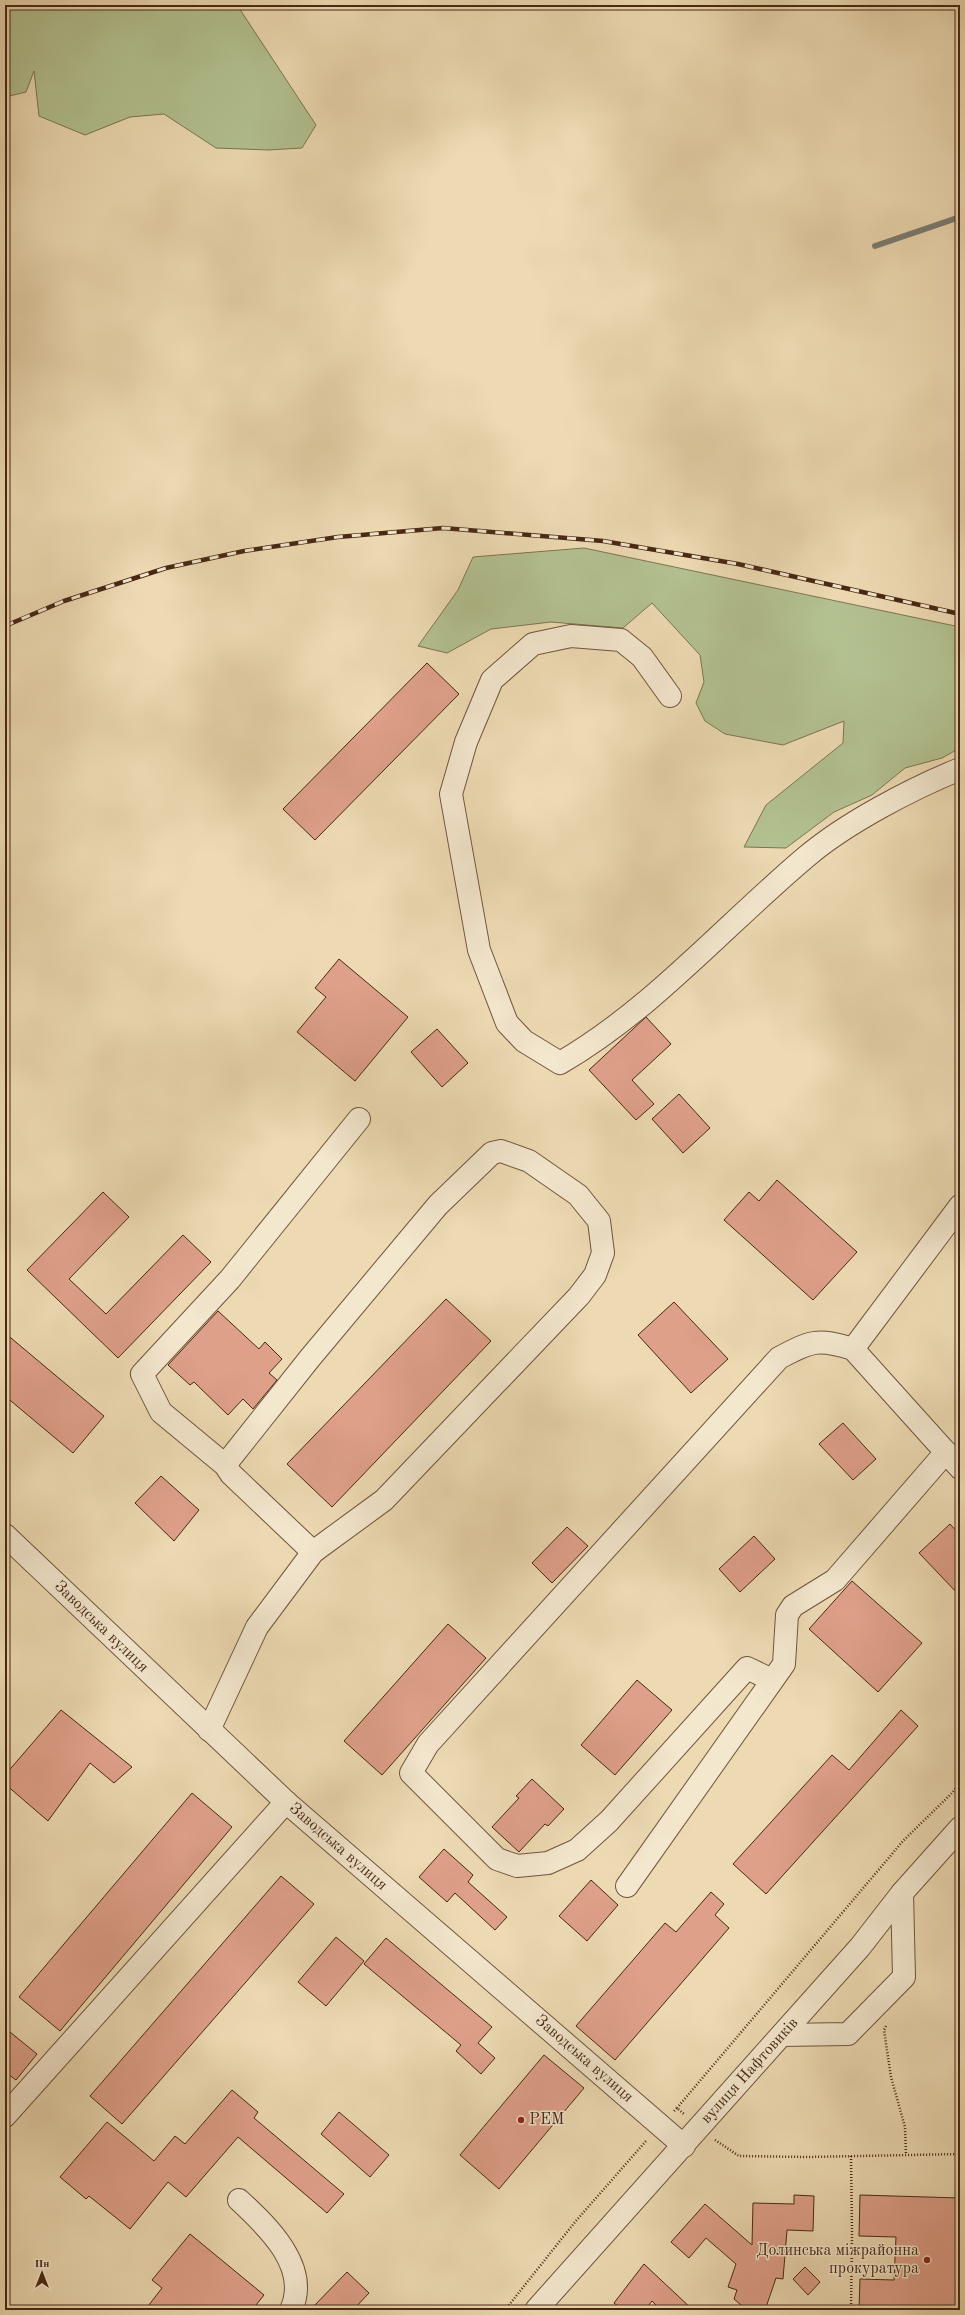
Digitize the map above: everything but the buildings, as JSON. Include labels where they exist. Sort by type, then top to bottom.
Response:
[{"type":"street","points":[[670,696],[642,657],[621,640],[571,636],[533,644],[492,680],[466,742],[451,794],[479,950],[507,1023],[524,1041],[560,1063],[589,1046],[633,1012],[806,856],[860,820],[932,780],[960,769]]},
{"type":"street","points":[[312,1552],[231,1474],[226,1465],[161,1412],[142,1374],[230,1279],[359,1119]]},
{"type":"street","points":[[209,1730],[257,1626],[312,1552],[384,1500],[583,1291],[595,1275],[603,1253],[599,1221],[578,1194],[529,1161],[501,1151],[492,1153],[438,1205],[310,1358],[226,1465]]},
{"type":"street","points":[[853,1349],[960,1206]]},
{"type":"street","points":[[772,1680],[747,1668],[609,1821],[577,1850],[548,1863],[517,1866],[497,1859],[411,1773],[428,1744],[779,1358],[808,1342],[833,1343],[853,1349],[960,1468]]},
{"type":"street","points":[[627,1886],[784,1664],[788,1615],[793,1606],[835,1580],[946,1452]]},
{"type":"street","name":"Заводська вулиця","points":[[5,1535],[286,1802],[684,2146]]},
{"type":"street","points":[[5,2116],[286,1802]]},
{"type":"street","name":"вулиця Нафтовиків","points":[[536,2310],[684,2146],[860,1947],[902,1893],[960,1828]]},
{"type":"street","points":[[782,2035],[848,2034],[904,1977],[902,1893]]},
{"type":"street","points":[[239,2200],[264,2224],[281,2245],[291,2264],[295,2280],[296,2294],[291,2310]]},
{"type":"path","points":[[505,2310],[575,2222],[677,2108],[903,1841],[953,1792],[960,1781]]},
{"type":"path","points":[[887,2023],[884,2030],[891,2077],[905,2127],[906,2155]]},
{"type":"path","points":[[677,2108],[739,2156],[960,2154]]},
{"type":"path","points":[[851,2156],[851,2310]]},
{"type":"green space","points":[[5,5],[237,5],[316,125],[302,148],[268,150],[216,148],[164,114],[130,117],[85,135],[39,116],[34,71],[26,92],[5,97]]},
{"type":"green space","points":[[584,548],[960,627],[960,748],[942,758],[905,768],[872,795],[834,812],[786,848],[744,847],[766,805],[843,743],[844,721],[783,745],[725,734],[705,721],[696,703],[704,682],[700,655],[652,603],[623,628],[551,622],[491,629],[447,653],[418,646],[458,590],[473,557]]},
{"type":"waterway","points":[[875,246],[960,217]]},
{"type":"railway","points":[[5,626],[64,601],[166,568],[244,551],[338,537],[443,528],[603,541],[738,564],[960,614]]},
{"type":"place","name":"РЕМ","points":[[521,2120]]},
{"type":"place","name":"Долинська міжрайонна прокуратура","points":[[927,2260]]}]
